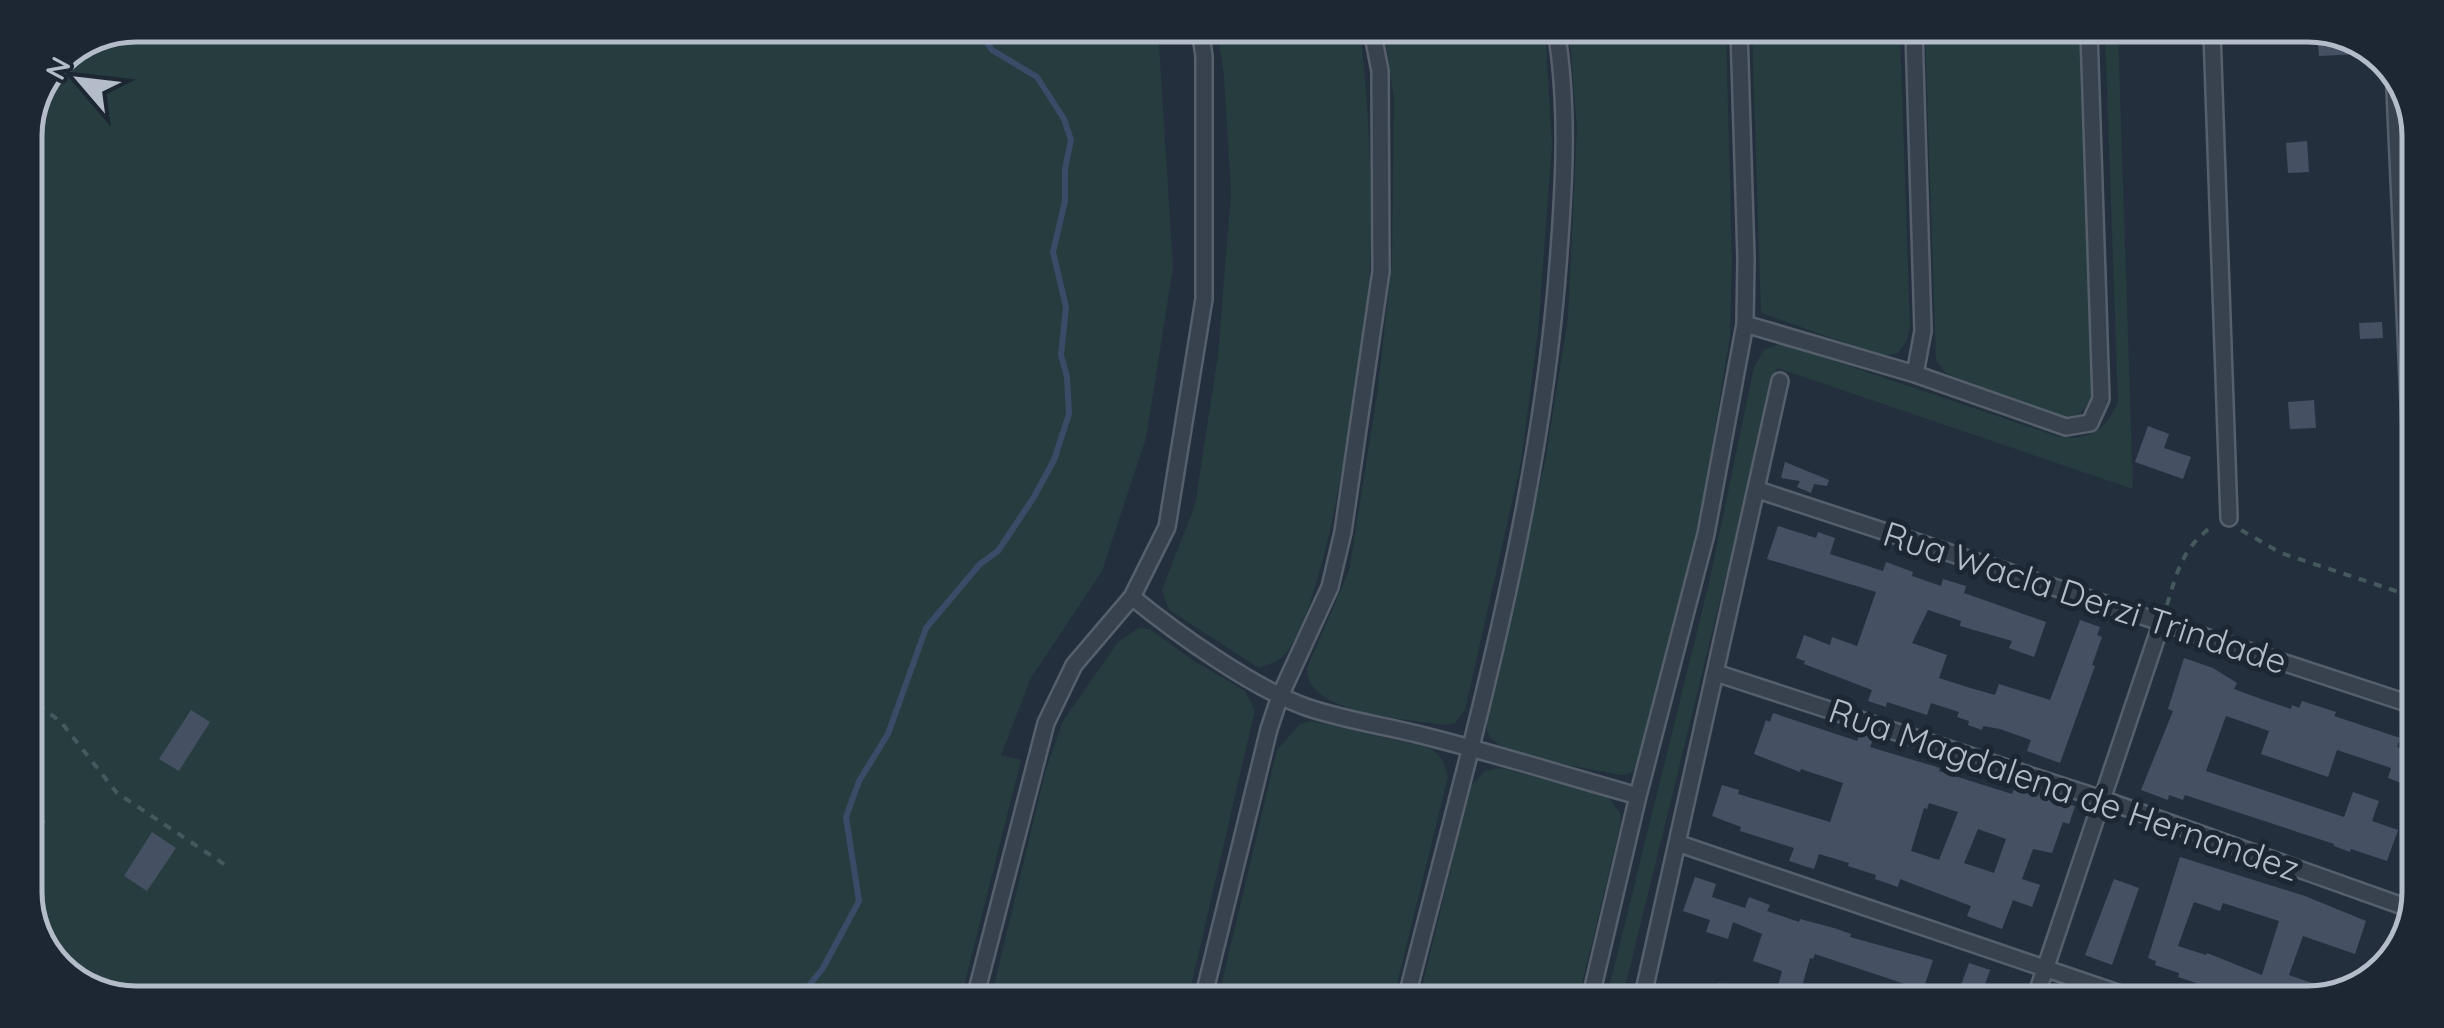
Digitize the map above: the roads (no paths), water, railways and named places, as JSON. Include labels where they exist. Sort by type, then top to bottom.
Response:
[{"type":"street","points":[[978,986],[1046,724],[1074,665],[1132,598],[1166,527],[1204,299],[1202,42]]},
{"type":"street","points":[[1206,986],[1268,729],[1330,587],[1343,532],[1378,290],[1380,71],[1374,42]]},
{"type":"street","points":[[1410,986],[1530,488],[1564,190],[1558,42]]},
{"type":"street","points":[[1593,986],[1706,534],[1745,324],[1739,42]]},
{"type":"street","points":[[1914,42],[1923,331],[1915,374]]},
{"type":"street","points":[[1745,324],[1915,374],[2066,427],[2090,422],[2101,399],[2089,42]]},
{"type":"street","points":[[2212,42],[2229,518]]},
{"type":"street","points":[[2396,106],[2401,227]]},
{"type":"street","points":[[1645,986],[1780,381]]},
{"type":"street","name":"Rua Wacla Derzi Trindade","points":[[1758,490],[2402,701]]},
{"type":"street","points":[[1132,598],[1164,624],[1280,696],[1308,708],[1638,796]]},
{"type":"street","points":[[2040,986],[2161,624]]},
{"type":"street","name":"Rua Magdalena de Hernandez","points":[[1716,674],[2102,799],[2400,905]]},
{"type":"street","points":[[1677,843],[2094,986]]},
{"type":"waterway","points":[[809,986],[823,968],[859,901],[846,817],[859,781],[888,734],[926,628],[980,564],[998,551],[1054,460],[1069,414],[1061,355],[1066,307],[1053,252],[1065,201],[1065,169],[1071,140],[1064,119],[1037,77],[992,50],[987,42]]}]
